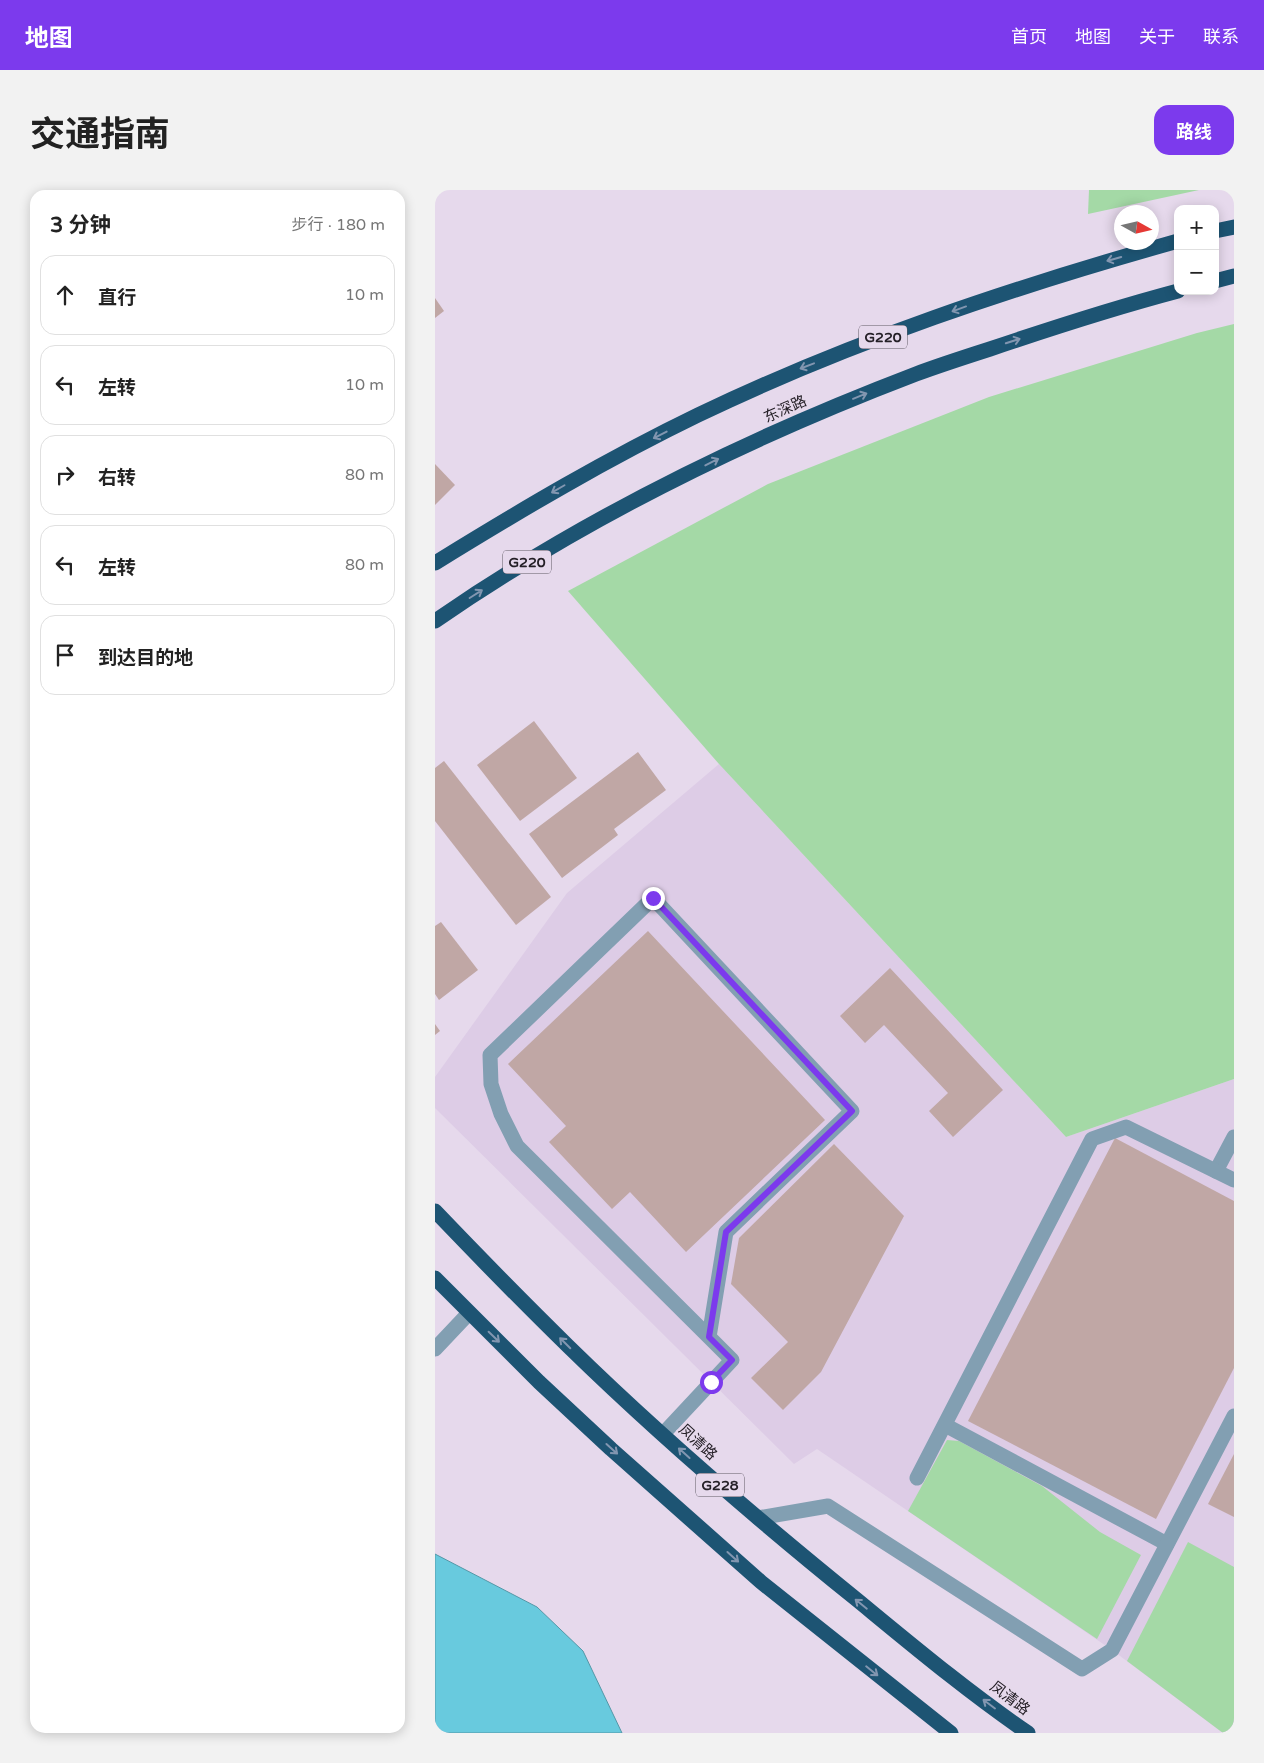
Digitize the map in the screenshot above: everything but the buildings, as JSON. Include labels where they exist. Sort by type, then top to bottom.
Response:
[{"type":"highway","points":[[1219,230],[1234,227]]},
{"type":"highway","name":"东深路","points":[[435,563],[513,514],[600,465],[698,415],[799,370],[1006,292],[1174,242]]},
{"type":"highway","points":[[1219,280],[1234,276]]},
{"type":"highway","name":"东深路","points":[[435,621],[538,555],[621,508],[718,459],[807,418],[917,373],[1122,306],[1174,292]]},
{"type":"highway","name":"凤清路","points":[[435,1211],[570,1348],[758,1518],[944,1670],[1028,1733]]},
{"type":"highway","name":"G228","points":[[435,1278],[604,1442],[761,1582],[951,1733]]},
{"type":"lane","points":[[663,1434],[732,1360],[517,1146],[501,1114],[491,1084],[490,1055],[653,898],[852,1111],[726,1232],[709,1337]]},
{"type":"lane","points":[[917,1478],[1092,1139],[1126,1127],[1234,1180]]},
{"type":"lane","points":[[1216,1172],[1234,1137]]},
{"type":"lane","points":[[435,1349],[469,1313]]},
{"type":"lane","points":[[758,1518],[828,1506],[1082,1669],[1112,1650],[1234,1416]]},
{"type":"lane","points":[[945,1425],[1167,1544]]},
{"type":"shaded area","points":[[719,764],[1066,1137],[1234,1079],[1234,1733],[1223,1733],[1112,1650],[817,1449],[794,1464],[435,1108],[435,1077],[567,893]]},
{"type":"green space","points":[[1089,190],[1199,190],[1130,205],[1114,205],[1114,208],[1088,214]]},
{"type":"green space","points":[[1234,324],[1234,1079],[1066,1137],[719,764],[568,591],[768,484],[989,397],[1197,333]]},
{"type":"green space","points":[[947,1440],[959,1441],[1042,1486],[1100,1532],[1141,1555],[1097,1639],[908,1511]]},
{"type":"green space","points":[[1188,1542],[1234,1567],[1234,1733],[1223,1733],[1127,1661]]},
{"type":"water","points":[[435,1554],[537,1607],[583,1651],[622,1733],[435,1733]]},
{"type":"route","points":[[653,898],[852,1111],[726,1232],[709,1337],[732,1360],[711,1382]]}]
